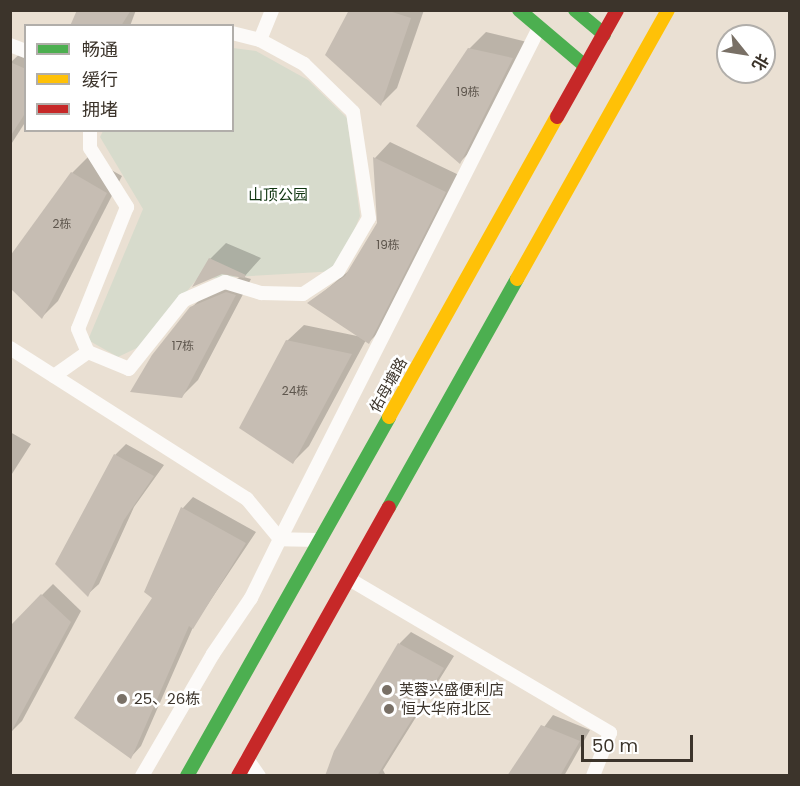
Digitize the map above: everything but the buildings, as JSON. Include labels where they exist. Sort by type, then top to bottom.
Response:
[{"type":"main road","points":[[519,10],[585,66]]},
{"type":"main road","points":[[575,10],[604,34]]},
{"type":"main road","name":"佑母塘路","points":[[187,776],[617,10]]},
{"type":"main road","points":[[238,776],[668,10]]},
{"type":"street","points":[[260,40],[272,10]]},
{"type":"street","points":[[142,776],[213,654],[251,598],[539,28]]},
{"type":"street","points":[[90,132],[90,148],[127,207],[78,329],[88,352],[129,369],[184,300],[225,282],[261,293],[303,294],[338,271],[369,218],[353,112],[304,64],[260,40],[234,34]]},
{"type":"street","points":[[10,348],[247,499],[280,538],[319,540]]},
{"type":"street","points":[[54,376],[88,352]]},
{"type":"street","points":[[349,579],[610,733],[593,776]]},
{"type":"street","points":[[247,759],[259,776]]},
{"type":"green space","name":"山顶公园","points":[[234,48],[256,51],[308,80],[347,118],[360,216],[338,271],[197,279],[143,345],[118,357],[88,340],[143,209],[100,137],[102,132],[234,132]]},
{"type":"traffic: fast","points":[[519,10],[585,66]]},
{"type":"traffic: fast","points":[[575,10],[604,34]]},
{"type":"traffic: fast","points":[[389,507],[517,279]]},
{"type":"traffic: fast","points":[[187,776],[389,417]]},
{"type":"traffic: slow","points":[[517,279],[668,10]]},
{"type":"traffic: slow","points":[[389,417],[557,117]]},
{"type":"traffic: jam","points":[[557,117],[617,10]]},
{"type":"traffic: jam","points":[[238,776],[389,507]]},
{"type":"place","name":"芙蓉兴盛便利店","points":[[387,690]]},
{"type":"place","name":"25、26栋","points":[[122,699]]},
{"type":"place","name":"恒大华府北区","points":[[389,709]]}]
